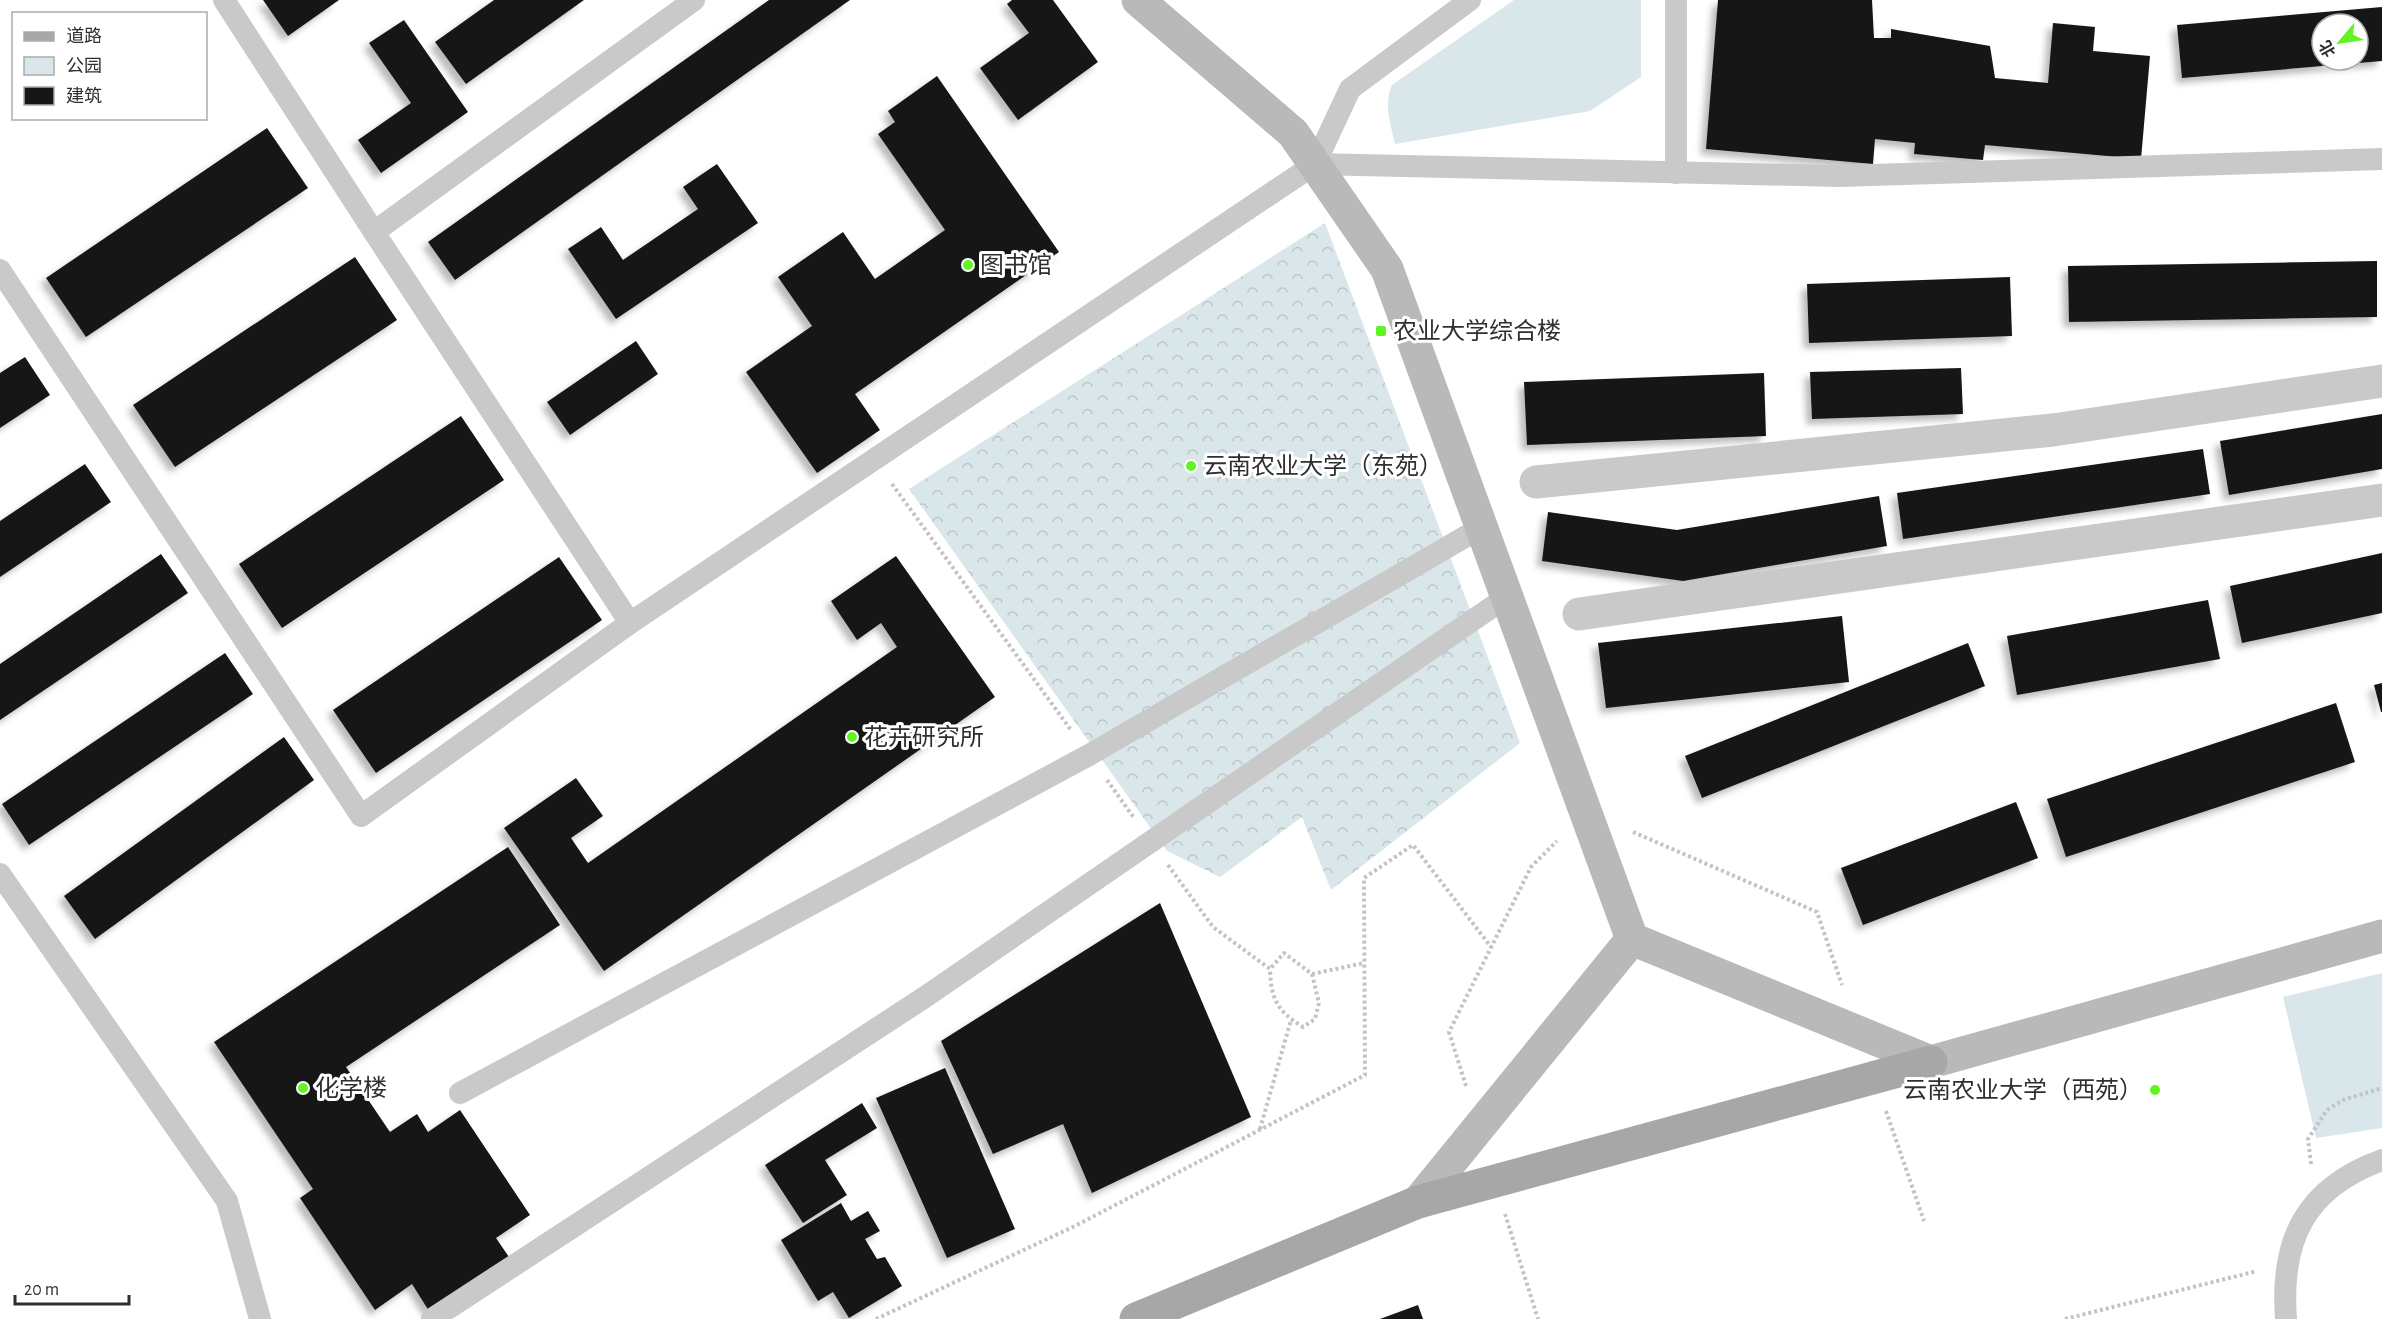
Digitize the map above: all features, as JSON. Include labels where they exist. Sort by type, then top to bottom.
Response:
[{"type":"main road","points":[[1136,1319],[1419,1202],[1931,1062]]},
{"type":"street","points":[[1138,0],[1293,133],[1387,268],[1632,939],[1931,1062],[2382,936]]},
{"type":"street","points":[[1536,482],[2053,430],[2382,381]]},
{"type":"street","points":[[1579,614],[2382,500]]},
{"type":"street","points":[[1419,1202],[1632,939]]},
{"type":"lane","points":[[224,0],[630,623]]},
{"type":"lane","points":[[374,232],[694,0]]},
{"type":"lane","points":[[0,270],[361,816],[630,623],[1315,164],[1350,89],[1470,0]]},
{"type":"lane","points":[[1676,0],[1676,172]]},
{"type":"lane","points":[[1315,164],[1839,176],[2382,159]]},
{"type":"lane","points":[[460,1093],[1089,755],[1482,527]]},
{"type":"lane","points":[[432,1319],[925,997],[1508,596]]},
{"type":"lane","points":[[0,874],[227,1201],[260,1319]]},
{"type":"lane","points":[[2286,1319],[2284,1298],[2293,1237],[2315,1202],[2345,1176],[2382,1160]]},
{"type":"path","points":[[874,459],[1213,927],[1270,969]]},
{"type":"path","points":[[876,1319],[1075,1226],[1365,1075],[1364,878],[1413,845],[1491,947]]},
{"type":"path","points":[[1284,954],[1312,974],[1319,1003],[1315,1019],[1303,1027],[1284,1015],[1271,989],[1270,969],[1284,954]]},
{"type":"path","points":[[1312,974],[1364,963]]},
{"type":"path","points":[[1260,1130],[1291,1020]]},
{"type":"path","points":[[2315,1202],[2308,1139],[2316,1125],[2327,1110],[2343,1100],[2382,1088]]},
{"type":"path","points":[[2065,1319],[2288,1263]]},
{"type":"green space","points":[[1514,0],[1641,0],[1641,77],[1590,111],[1395,144],[1388,107],[1392,85]]},
{"type":"green space","points":[[1325,223],[1520,743],[1331,890],[1302,817],[1220,877],[1167,851],[909,489]]},
{"type":"green space","points":[[2382,973],[2382,1128],[2316,1138],[2283,997]]},
{"type":"building","points":[[263,0],[339,0],[288,36]]},
{"type":"building","points":[[494,0],[584,0],[466,84],[435,42]]},
{"type":"building","points":[[769,0],[850,0],[455,280],[428,242]]},
{"type":"building","points":[[1012,0],[1053,0],[1098,62],[1018,120],[980,68],[1029,33],[1007,4]]},
{"type":"building","points":[[1718,0],[1872,0],[1874,38],[1891,38],[1891,29],[1990,46],[1995,78],[2048,83],[2053,23],[2095,27],[2093,51],[2150,56],[2141,159],[1985,145],[1983,160],[1914,154],[1915,143],[1875,139],[1873,164],[1706,149]]},
{"type":"building","points":[[2382,7],[2382,61],[2370,62],[2370,12],[2325,12]]},
{"type":"building","points":[[2310,13],[2310,67],[2182,78],[2177,25]]},
{"type":"building","points":[[404,20],[468,112],[381,173],[358,140],[411,103],[369,43]]},
{"type":"building","name":"图书馆","points":[[937,76],[1059,252],[855,394],[880,430],[817,473],[746,372],[812,326],[778,277],[843,232],[875,279],[945,230],[878,134],[895,122],[888,111]]},
{"type":"building","points":[[267,128],[308,188],[86,337],[46,278]]},
{"type":"building","points":[[717,164],[758,223],[616,319],[568,249],[601,227],[623,260],[698,209],[683,187]]},
{"type":"building","points":[[355,257],[397,320],[175,467],[133,405]]},
{"type":"building","points":[[2377,261],[2377,317],[2069,322],[2068,266]]},
{"type":"building","points":[[2010,277],[2012,336],[1809,343],[1807,284]]},
{"type":"building","points":[[636,341],[658,374],[570,435],[547,402]]},
{"type":"building","points":[[25,357],[50,395],[0,428],[0,373]]},
{"type":"building","points":[[1961,368],[1963,414],[1812,419],[1810,372]]},
{"type":"building","points":[[1764,373],[1766,436],[1527,445],[1524,382]]},
{"type":"building","points":[[2382,414],[2382,469],[2229,495],[2220,441]]},
{"type":"building","points":[[461,416],[504,480],[282,628],[239,564]]},
{"type":"building","points":[[2203,449],[2210,494],[1903,539],[1897,493]]},
{"type":"building","points":[[85,464],[111,502],[0,577],[0,521]]},
{"type":"building","points":[[1879,496],[1887,546],[1683,581],[1542,561],[1548,512],[1677,530]]},
{"type":"building","points":[[2382,553],[2382,613],[2242,643],[2230,586]]},
{"type":"building","points":[[161,554],[188,593],[0,720],[0,664]]},
{"type":"building","name":"花卉研究所","points":[[896,556],[995,697],[604,971],[504,828],[576,778],[603,816],[571,838],[588,863],[897,647],[881,623],[857,640],[831,601]]},
{"type":"building","points":[[559,557],[602,620],[376,773],[333,710]]},
{"type":"building","points":[[2208,600],[2220,659],[2017,695],[2007,636]]},
{"type":"building","points":[[1842,616],[1849,682],[1606,708],[1598,643]]},
{"type":"building","points":[[1968,643],[1985,686],[1702,798],[1685,756]]},
{"type":"building","points":[[225,653],[253,694],[29,845],[2,804]]},
{"type":"building","points":[[2382,683],[2382,712],[2381,712],[2374,685]]},
{"type":"building","points":[[2336,703],[2355,762],[2066,857],[2047,799]]},
{"type":"building","points":[[284,737],[314,780],[95,939],[64,896]]},
{"type":"building","points":[[2016,802],[2038,858],[1863,925],[1841,868]]},
{"type":"building","name":"化学楼","points":[[508,847],[560,925],[346,1067],[390,1132],[417,1114],[428,1132],[460,1110],[530,1215],[496,1238],[509,1257],[429,1311],[412,1284],[375,1310],[300,1198],[313,1189],[214,1042]]},
{"type":"building","points":[[1160,903],[1251,1117],[1092,1193],[1063,1124],[993,1154],[941,1041]]},
{"type":"building","points":[[945,1068],[1015,1229],[947,1258],[876,1098]]},
{"type":"building","points":[[862,1103],[877,1128],[825,1160],[847,1195],[803,1223],[765,1165]]},
{"type":"building","points":[[841,1203],[851,1221],[868,1211],[880,1231],[865,1239],[877,1259],[885,1257],[902,1286],[849,1318],[833,1292],[818,1301],[781,1240]]},
{"type":"building","points":[[1418,1305],[1423,1319],[1380,1319]]},
{"type":"place","name":"图书馆","points":[[968,265]]},
{"type":"place","name":"农业大学综合楼","points":[[1381,331]]},
{"type":"place","name":"云南农业大学（东苑）","points":[[1191,466]]},
{"type":"place","name":"花卉研究所","points":[[852,737]]},
{"type":"place","name":"化学楼","points":[[303,1088]]},
{"type":"place","name":"云南农业大学（西苑）","points":[[2155,1090]]}]
